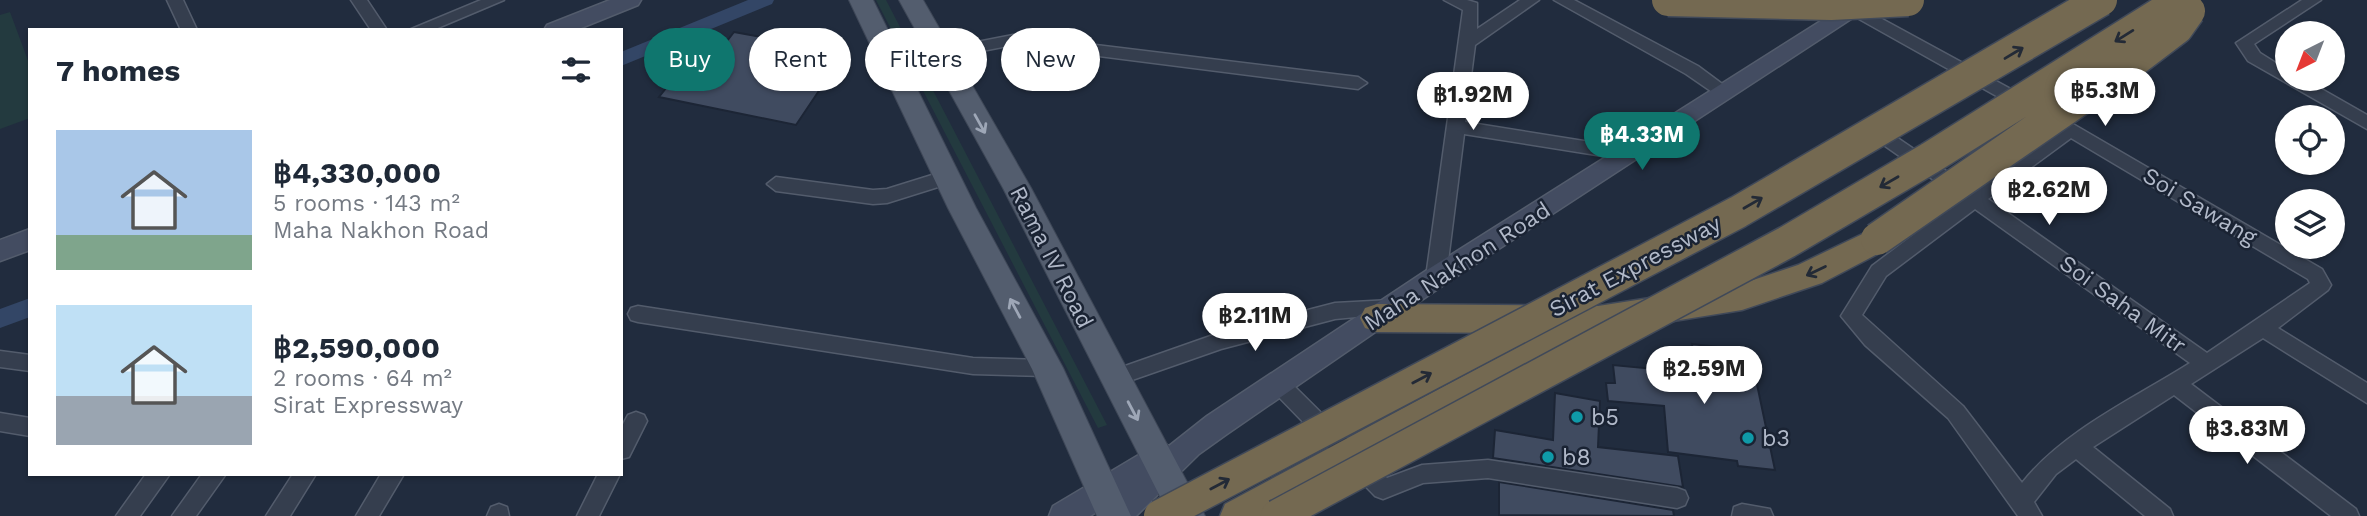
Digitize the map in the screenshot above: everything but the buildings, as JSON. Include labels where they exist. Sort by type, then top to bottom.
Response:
[{"type":"highway","points":[[1668,0],[1831,4],[1908,0]]},
{"type":"highway","name":"Sirat Expressway","points":[[1160,516],[1738,212],[2101,0]]},
{"type":"highway","points":[[1277,516],[1787,242],[1930,158],[2182,0]]},
{"type":"highway","points":[[1384,313],[1598,320],[1742,297],[1810,274],[1877,239],[2168,36],[2177,28],[2196,0]]},
{"type":"highway","points":[[1239,516],[1598,320]]},
{"type":"main road","points":[[560,28],[630,0]]},
{"type":"main road","points":[[861,0],[948,177],[1047,368],[1111,508]]},
{"type":"main road","name":"Rama IV Road","points":[[911,0],[927,28]]},
{"type":"main road","name":"Maha Nakhon Road","points":[[1161,464],[1436,277],[1724,92],[1853,3]]},
{"type":"main road","name":"Rama IV Road","points":[[962,91],[1017,188],[1188,516]]},
{"type":"main road","points":[[0,251],[28,240]]},
{"type":"main road","points":[[1064,516],[1111,508],[1161,464]]},
{"type":"street","points":[[175,0],[188,28]]},
{"type":"street","points":[[359,0],[378,28]]},
{"type":"street","points":[[422,28],[496,0]]},
{"type":"street","points":[[1436,277],[1471,6],[1452,0]]},
{"type":"street","points":[[1467,43],[1531,0]]},
{"type":"street","points":[[1562,0],[1692,70],[1724,92]]},
{"type":"street","points":[[2279,21],[2313,0]]},
{"type":"street","name":"Soi Sawang","points":[[1853,3],[2315,274],[2321,285]]},
{"type":"street","points":[[2275,24],[2244,43],[2254,57],[2275,70]]},
{"type":"street","points":[[987,44],[1023,40],[1358,83]]},
{"type":"street","points":[[2312,91],[2367,123]]},
{"type":"street","name":"Soi Saha Mitr","points":[[1868,125],[2205,363]]},
{"type":"street","points":[[1454,126],[1628,154]]},
{"type":"street","points":[[2026,509],[1996,463],[1944,400],[1863,332],[1851,316],[1879,271],[1973,198],[2070,130]]},
{"type":"street","points":[[776,184],[873,197],[887,196],[948,177]]},
{"type":"street","name":"Soi Saha Mitr","points":[[2026,509],[2048,467],[2173,382],[2263,328],[2321,285]]},
{"type":"street","points":[[1115,378],[1219,341],[1335,311],[1384,313]]},
{"type":"street","points":[[639,314],[973,366],[1047,368]]},
{"type":"street","points":[[2263,328],[2367,394]]},
{"type":"street","points":[[0,359],[28,363]]},
{"type":"street","points":[[2173,382],[2348,516]]},
{"type":"street","points":[[1279,384],[1383,489],[1422,474],[1488,469],[1677,498]]},
{"type":"street","points":[[623,446],[636,421]]},
{"type":"street","points":[[0,422],[28,427]]},
{"type":"street","points":[[2076,446],[2162,516]]},
{"type":"street","points":[[127,516],[157,476]]},
{"type":"street","points":[[183,516],[213,476]]},
{"type":"street","points":[[276,516],[304,476]]},
{"type":"street","points":[[366,516],[392,476]]},
{"type":"street","points":[[588,516],[608,476]]},
{"type":"green space","points":[[876,0],[886,0],[901,28],[891,28]]},
{"type":"green space","points":[[10,12],[28,61],[28,119],[0,129],[0,15]]},
{"type":"green space","points":[[923,91],[933,91],[1107,425],[1098,428]]},
{"type":"waterway","points":[[623,59],[765,0]]},
{"type":"waterway","points":[[0,319],[28,308]]},
{"type":"place","name":"b5","points":[[1577,417]]},
{"type":"place","name":"b3","points":[[1748,438]]},
{"type":"place","name":"b8","points":[[1548,457]]}]
